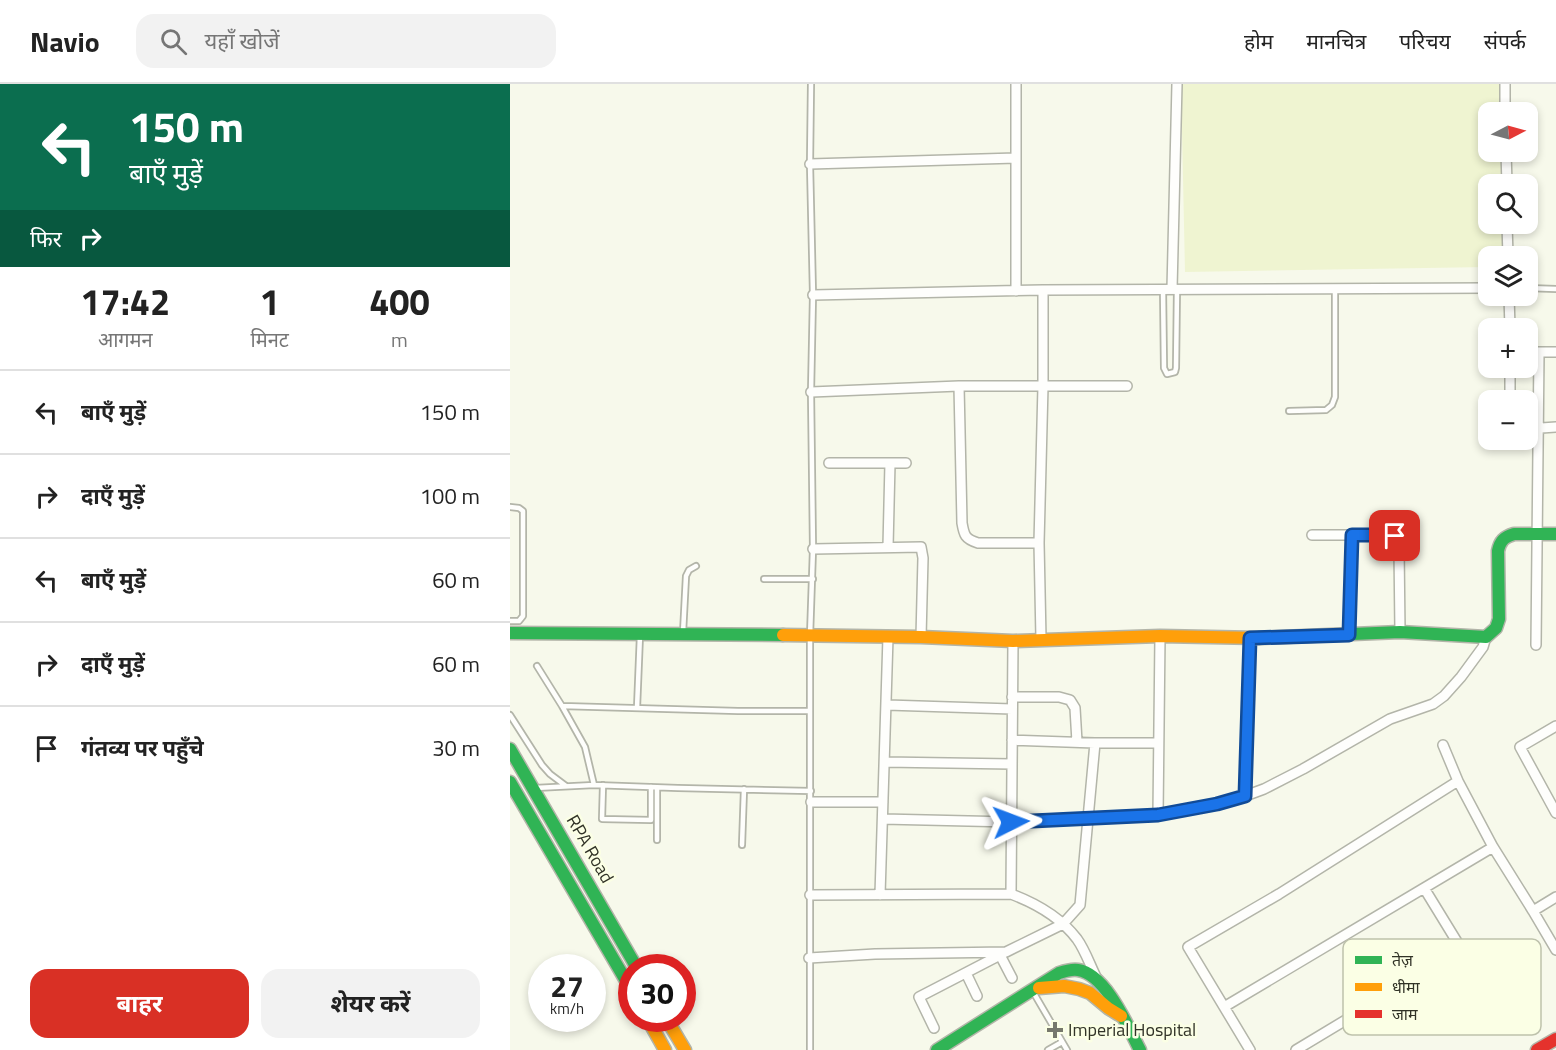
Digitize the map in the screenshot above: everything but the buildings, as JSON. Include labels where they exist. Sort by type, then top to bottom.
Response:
[{"type":"street","points":[[1016,84],[1016,291]]},
{"type":"street","points":[[1171,289],[1177,84]]},
{"type":"street","points":[[1505,84],[1505,102]]},
{"type":"street","points":[[810,164],[1016,158]]},
{"type":"street","points":[[813,295],[1044,290],[1478,288]]},
{"type":"street","points":[[1041,639],[1039,543],[1044,290]]},
{"type":"street","points":[[1536,645],[1539,352],[1556,352]]},
{"type":"street","points":[[959,386],[964,534],[970,541],[978,543],[1039,543]]},
{"type":"street","points":[[811,392],[959,386],[1127,386]]},
{"type":"street","points":[[1539,429],[1556,427]]},
{"type":"street","points":[[828,463],[906,463]]},
{"type":"street","points":[[888,547],[890,463]]},
{"type":"street","points":[[510,633],[683,633],[1013,641],[1160,636],[1250,638],[1400,632],[1486,637],[1496,628],[1498,620],[1499,543],[1505,537],[1513,535],[1556,534]]},
{"type":"street","points":[[1312,535],[1395,536],[1399,548],[1400,632]]},
{"type":"street","points":[[1349,635],[1352,535]]},
{"type":"street","points":[[813,549],[921,547],[923,558],[921,637]]},
{"type":"street","points":[[1158,815],[1160,636]]},
{"type":"street","points":[[880,895],[888,637]]},
{"type":"street","points":[[883,819],[1011,822],[1158,815],[1217,804],[1245,796],[1303,769],[1390,719],[1433,704],[1444,696],[1461,677],[1483,647],[1486,637]]},
{"type":"street","points":[[1245,796],[1250,638]]},
{"type":"street","points":[[1011,894],[1013,641]]},
{"type":"street","points":[[1012,697],[1059,697],[1070,700],[1075,708],[1077,742]]},
{"type":"street","points":[[887,705],[1012,709]]},
{"type":"street","points":[[1556,726],[1520,747],[1556,813]]},
{"type":"street","points":[[1012,740],[1158,743]]},
{"type":"street","points":[[934,1028],[919,997],[1063,924],[1080,905],[1095,743]]},
{"type":"street","points":[[1443,745],[1458,781],[1492,847],[1556,950]]},
{"type":"street","name":"RPA Road","points":[[510,749],[629,954]]},
{"type":"street","points":[[885,762],[1012,764]]},
{"type":"street","points":[[1250,1050],[1188,947],[1279,894],[1458,781]]},
{"type":"street","points":[[510,782],[618,968]]},
{"type":"street","points":[[811,802],[883,802]]},
{"type":"street","points":[[1224,1007],[1492,847]]},
{"type":"street","points":[[1424,888],[1455,939]]},
{"type":"street","points":[[810,895],[1011,894],[1029,901],[1063,924],[1078,940],[1097,981]]},
{"type":"street","points":[[1533,911],[1556,897]]},
{"type":"street","points":[[810,958],[875,954],[1003,953]]},
{"type":"street","points":[[1003,953],[1012,978]]},
{"type":"street","points":[[945,1048],[1059,974],[1079,970],[1089,975],[1109,992],[1137,1049]]},
{"type":"street","points":[[966,973],[978,996]]},
{"type":"street","points":[[1034,989],[1064,986],[1079,989],[1090,993],[1121,1016]]},
{"type":"street","points":[[1296,1050],[1343,1022]]},
{"type":"street","points":[[656,1032],[667,1050],[682,1046],[674,1032]]},
{"type":"street","points":[[1537,1050],[1556,1039]]},
{"type":"lane","points":[[810,1050],[810,636],[813,579],[811,392],[813,295],[810,164],[812,84]]},
{"type":"lane","points":[[1289,411],[1326,410],[1332,405],[1335,397],[1335,288]]},
{"type":"lane","points":[[1538,288],[1556,289]]},
{"type":"lane","points":[[1171,289],[1176,369],[1175,372],[1167,374],[1164,368],[1171,289]]},
{"type":"lane","points":[[510,507],[523,511],[523,616],[519,621],[510,621]]},
{"type":"lane","points":[[683,633],[686,576],[689,570],[696,566]]},
{"type":"lane","points":[[764,579],[813,579]]},
{"type":"lane","points":[[637,708],[640,633]]},
{"type":"lane","points":[[537,666],[585,747],[594,785]]},
{"type":"lane","points":[[562,706],[810,711]]},
{"type":"lane","points":[[510,715],[542,765],[567,786]]},
{"type":"lane","points":[[534,788],[594,785],[811,790]]},
{"type":"lane","points":[[603,786],[602,819],[654,819]]},
{"type":"lane","points":[[654,787],[654,819],[657,840]]},
{"type":"lane","points":[[742,845],[744,789]]},
{"type":"lane","points":[[1034,989],[1067,1050]]},
{"type":"lane","points":[[1048,1050],[1062,1042]]},
{"type":"green space","points":[[1181,84],[1507,84],[1508,102],[1478,102],[1478,162],[1508,162],[1509,174],[1478,174],[1478,234],[1509,234],[1510,246],[1478,246],[1478,267],[1185,272]]},
{"type":"traffic: fast","points":[[1259,638],[1400,632],[1486,637],[1496,628],[1499,619],[1498,551],[1501,542],[1514,534],[1556,534]]},
{"type":"traffic: fast","points":[[510,633],[783,635]]},
{"type":"traffic: fast","points":[[510,749],[629,954]]},
{"type":"traffic: fast","points":[[510,782],[618,967]]},
{"type":"traffic: fast","points":[[937,1050],[1059,973],[1068,970],[1078,970],[1098,981],[1115,1003],[1140,1050]]},
{"type":"traffic: slow","points":[[783,635],[1013,641],[1160,636],[1259,638]]},
{"type":"traffic: slow","points":[[1039,988],[1064,986],[1079,989],[1090,993],[1121,1016]]},
{"type":"traffic: slow","points":[[655,1032],[665,1050]]},
{"type":"traffic: slow","points":[[674,1032],[685,1050]]},
{"type":"traffic: jam","points":[[1537,1050],[1556,1039]]},
{"type":"place","name":"Imperial Hospital","points":[[1055,1030]]},
{"type":"route","points":[[1011,822],[1158,815],[1217,804],[1245,796],[1250,638],[1349,635],[1352,535],[1395,536]]}]
